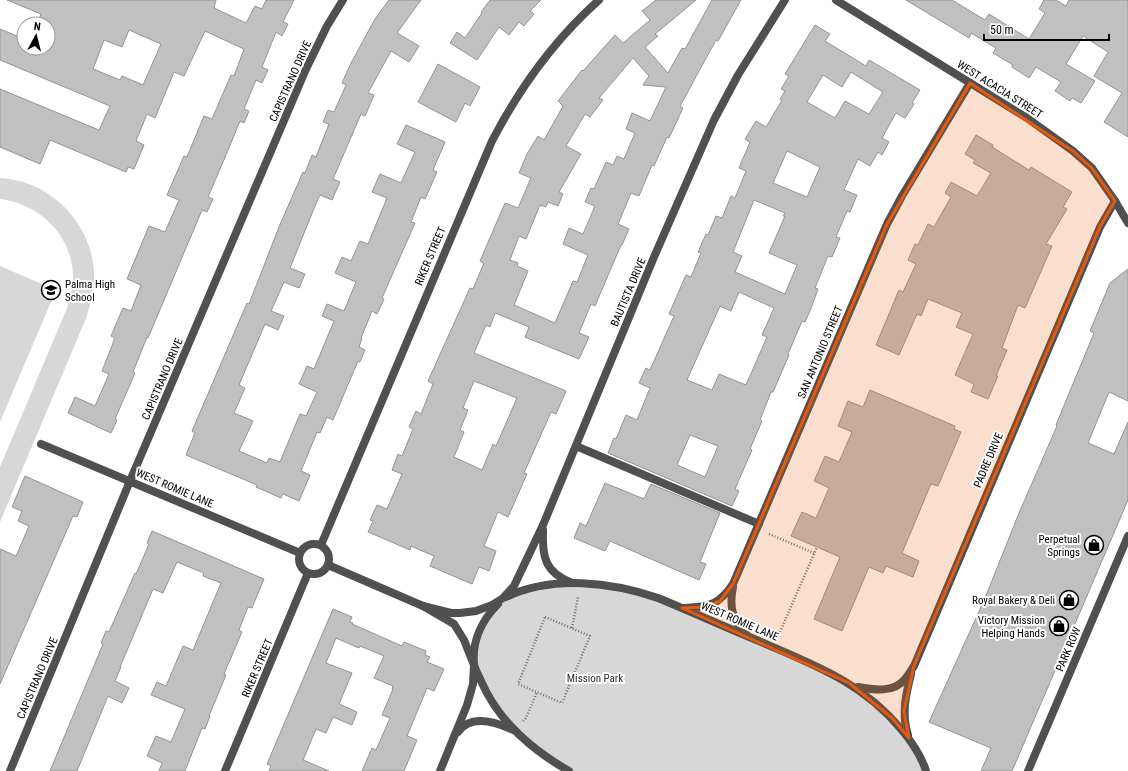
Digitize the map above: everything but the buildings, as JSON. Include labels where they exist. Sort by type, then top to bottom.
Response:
[{"type":"street","name":"CAPISTRANO DRIVE","points":[[10,771],[130,481],[306,69],[327,26],[343,0]]},
{"type":"street","name":"RIKER STREET","points":[[321,545],[492,141],[514,100],[543,58],[563,35],[599,0]]},
{"type":"street","name":"BAUTISTA DRIVE","points":[[503,598],[510,592],[521,575],[654,257],[714,120],[738,76],[785,0]]},
{"type":"street","name":"WEST ACACIA STREET","points":[[836,0],[1027,118],[1073,151],[1092,168],[1128,223]]},
{"type":"street","name":"SAN ANTONIO STREET","points":[[682,608],[705,607],[720,601],[733,584],[887,224],[902,196],[970,83]]},
{"type":"street","name":"PADRE DRIVE","points":[[854,686],[879,691],[889,689],[905,680],[914,666],[1097,234],[1115,201]]},
{"type":"street","name":"WEST ROMIE LANE","points":[[41,444],[300,553]]},
{"type":"street","points":[[576,446],[759,524]]},
{"type":"street","points":[[543,525],[542,550],[546,561],[558,575],[575,584]]},
{"type":"street","name":"PARK ROW","points":[[1028,771],[1128,536]]},
{"type":"street","points":[[309,545],[321,545],[328,552],[328,565],[326,569],[320,573],[308,573],[300,564],[300,553],[302,549],[309,545]]},
{"type":"street","name":"WEST ROMIE LANE","points":[[328,565],[423,606],[454,624],[464,640],[483,687],[494,704],[515,730],[536,750],[569,771]]},
{"type":"street","name":"RIKER STREET","points":[[225,771],[308,573]]},
{"type":"street","name":"WEST ROMIE LANE","points":[[423,606],[451,613],[469,613],[482,609],[503,598],[524,590],[575,584],[598,584],[632,590],[658,598],[827,671],[854,686],[892,718],[909,738],[926,771]]},
{"type":"street","points":[[733,584],[731,603],[735,620],[749,637]]},
{"type":"street","name":"WEST ROMIE LANE","points":[[474,665],[476,640],[479,632],[488,614],[503,598]]},
{"type":"street","points":[[440,771],[471,692],[474,665]]},
{"type":"street","points":[[909,738],[904,720],[904,711],[907,690],[914,666]]},
{"type":"street","points":[[454,738],[464,726],[477,721],[491,722],[515,730]]},
{"type":"path","points":[[769,534],[814,553]]},
{"type":"path","points":[[780,632],[817,547]]},
{"type":"path","points":[[572,628],[578,597]]},
{"type":"path","points":[[545,617],[590,636],[562,703],[537,692],[518,684],[545,617]]},
{"type":"path","points":[[515,730],[526,718],[537,692]]},
{"type":"highlighted area","points":[[970,83],[1073,151],[1092,168],[1115,201],[1100,227],[914,666],[904,711],[909,738],[892,718],[849,683],[682,608],[705,607],[720,601],[733,584],[887,224]]},
{"type":"green space","points":[[0,178],[35,186],[50,195],[64,207],[76,221],[85,236],[91,253],[94,283],[87,316],[0,522],[0,467],[67,308],[73,284],[69,252],[62,239],[53,226],[30,208],[15,202],[0,199]]},
{"type":"green space","points":[[0,266],[56,290],[0,422]]},
{"type":"green space","name":"Mission Park","points":[[566,584],[638,591],[827,671],[892,718],[926,771],[569,771],[536,750],[483,687],[475,649],[476,640],[503,598]]},
{"type":"place","name":"Palma High School","points":[[51,290]]},
{"type":"place","name":"Perpetual Springs","points":[[1094,545]]},
{"type":"place","name":"Royal Bakery & Deli","points":[[1069,600]]},
{"type":"place","name":"Victory Mission Helping Hands","points":[[1059,626]]}]
